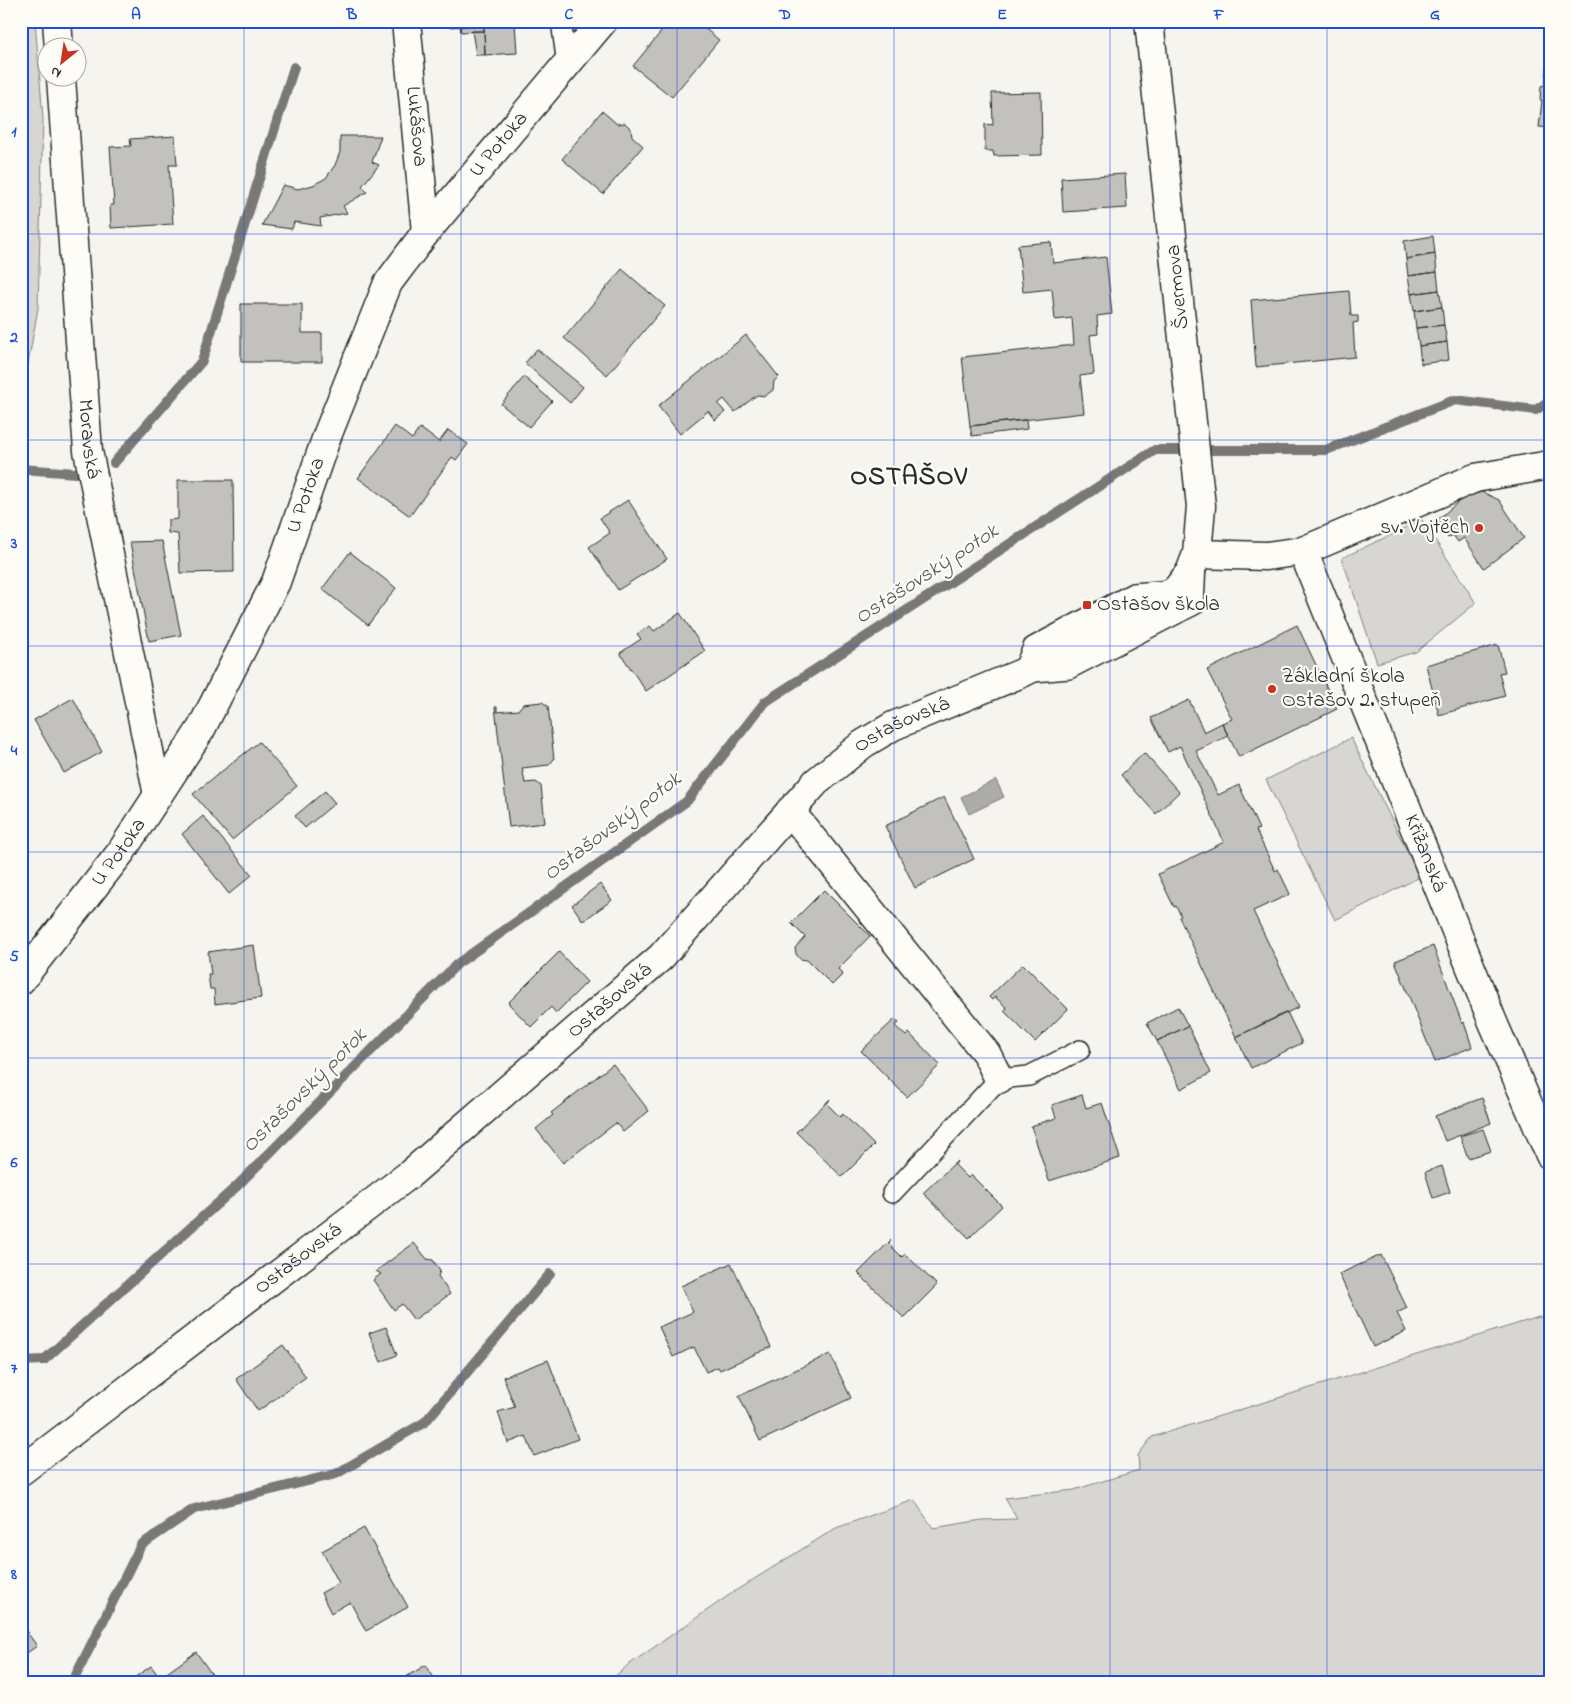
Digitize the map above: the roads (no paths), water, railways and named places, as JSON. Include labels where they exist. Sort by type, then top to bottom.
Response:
[{"type":"street","points":[[57,21],[58,38]]},
{"type":"street","name":"Lukášova","points":[[406,21],[426,232]]},
{"type":"street","name":"U Potoka","points":[[21,980],[121,852],[201,729],[276,582],[327,436],[388,283],[426,232],[603,21]]},
{"type":"street","name":"Švermova","points":[[1149,21],[1201,506],[1197,554]]},
{"type":"street","name":"Moravská","points":[[63,88],[88,451],[128,638],[158,794]]},
{"type":"street","points":[[1197,554],[1266,556],[1303,550],[1475,478],[1550,465]]},
{"type":"street","name":"Křižanská","points":[[1303,550],[1492,1020],[1550,1155]]},
{"type":"street","name":"Ostašovská","points":[[21,1471],[410,1174],[661,957],[816,782],[862,744],[893,726],[1022,673],[1133,616],[1176,590],[1190,572],[1197,554]]},
{"type":"street","points":[[790,811],[986,1053],[999,1079]]},
{"type":"lane","points":[[561,21],[567,65]]},
{"type":"lane","points":[[1022,673],[1069,669],[1194,605],[1197,554]]},
{"type":"lane","points":[[892,1192],[999,1079],[1029,1076],[1080,1050]]},
{"type":"waterway","points":[[114,463],[202,361],[294,67]]},
{"type":"waterway","name":"Ostašovský potok","points":[[21,1361],[44,1360],[237,1186],[457,964],[687,801],[765,702],[1155,450],[1326,450],[1455,400],[1536,410],[1550,400]]},
{"type":"waterway","points":[[21,469],[76,473]]},
{"type":"waterway","points":[[72,1683],[141,1545],[194,1509],[336,1474],[425,1422],[550,1274]]},
{"type":"place","name":"sv. Vojtěch","points":[[1479,528]]},
{"type":"place","name":"Ostašov škola","points":[[1087,605]]},
{"type":"place","name":"Základní škola Ostašov 2. stupeň","points":[[1272,689]]},
{"type":"district","name":"OSTAŠOV","points":[[909,478]]}]
